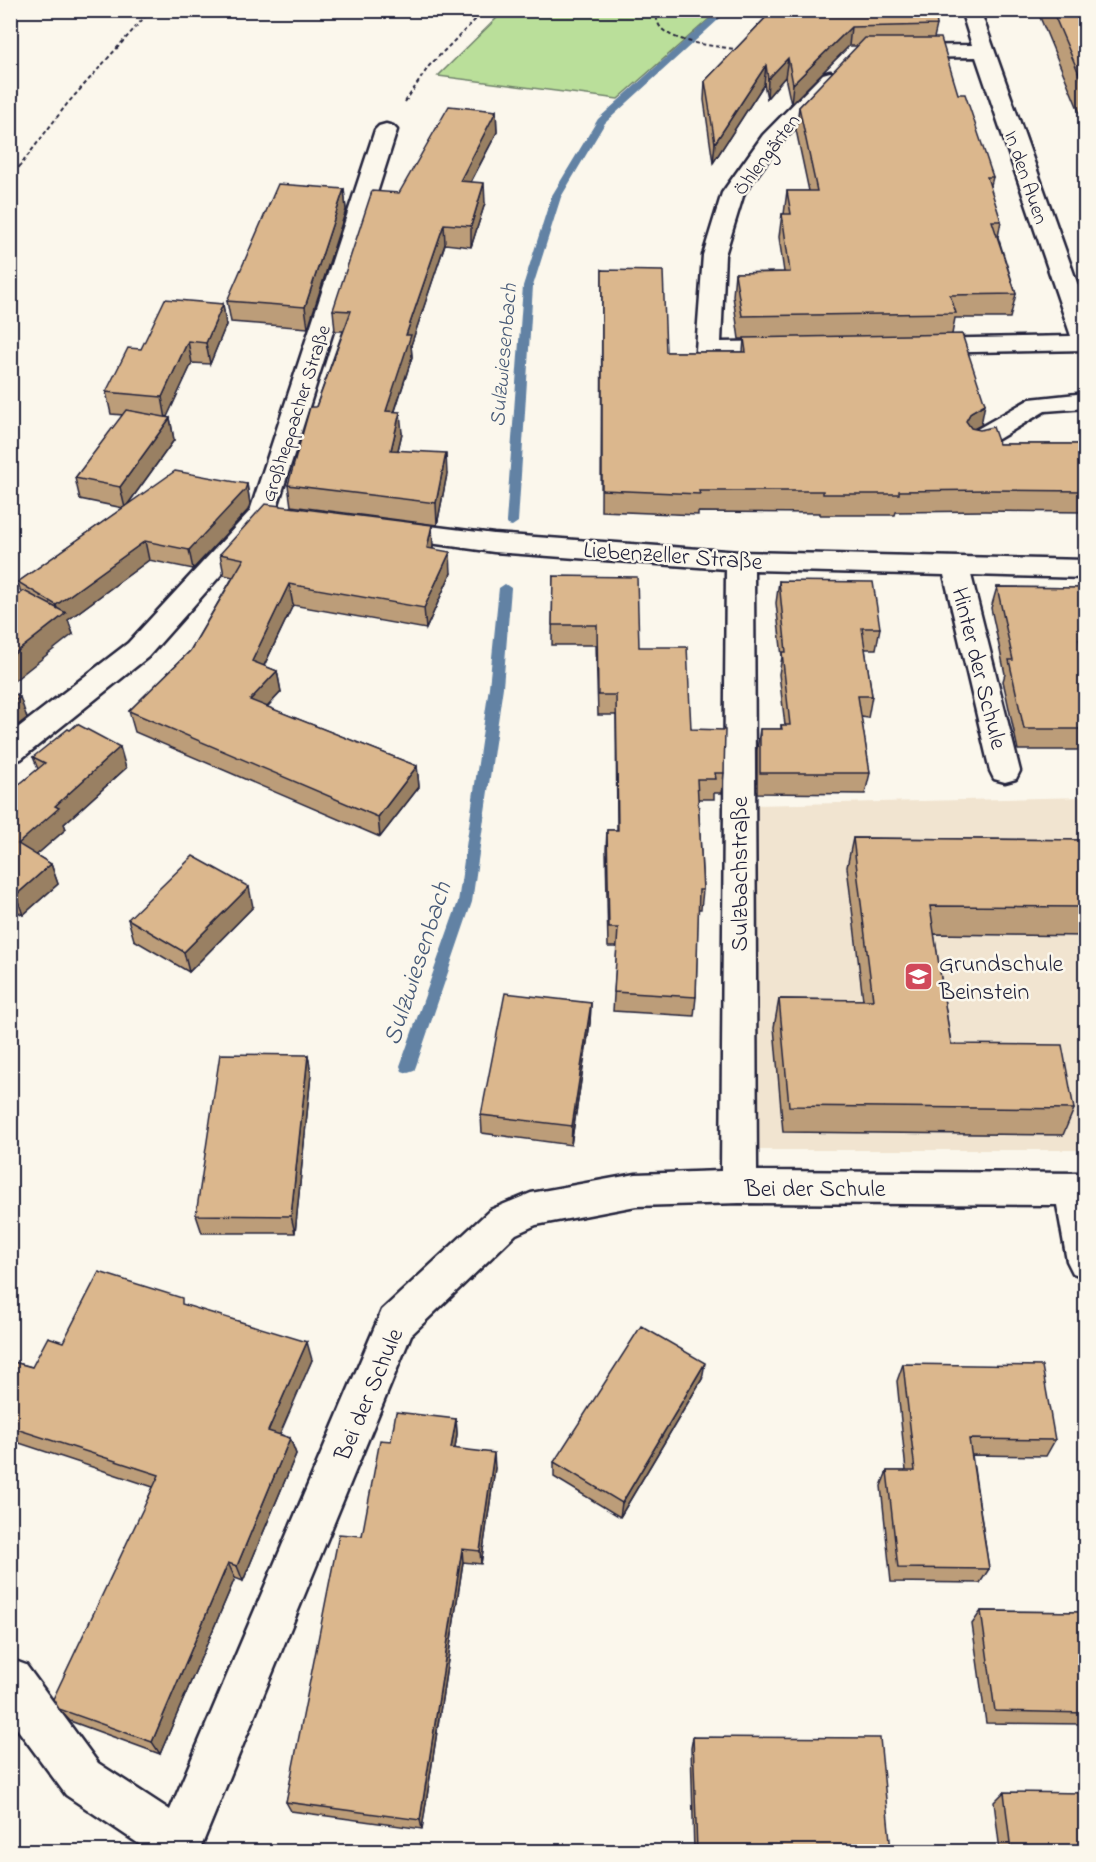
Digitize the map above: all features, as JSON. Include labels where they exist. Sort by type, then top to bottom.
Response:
[{"type":"street","name":"In den Auen","points":[[970,10],[1085,343]]},
{"type":"street","points":[[879,52],[984,51]]},
{"type":"street","name":"Öhlengärten","points":[[807,348],[708,350],[714,255],[733,193],[771,140],[848,60]]},
{"type":"street","name":"Großheppacher Straße","points":[[10,751],[138,650],[274,515],[386,130]]},
{"type":"street","points":[[900,346],[1085,343]]},
{"type":"street","points":[[976,441],[1039,404],[1086,400]]},
{"type":"street","name":"Liebenzeller Straße","points":[[366,527],[494,543],[740,561],[1086,569]]},
{"type":"street","name":"Sulzbachstraße","points":[[739,1187],[740,561]]},
{"type":"street","name":"Hinter der Schule","points":[[955,565],[1005,771]]},
{"type":"street","name":"Bei der Schule","points":[[10,1682],[82,1779],[179,1843],[396,1323],[503,1222],[531,1209],[636,1190],[739,1187],[1079,1189]]},
{"type":"street","points":[[1079,1189],[1086,1261]]},
{"type":"path","points":[[10,179],[67,105],[151,10]]},
{"type":"path","points":[[386,130],[429,66],[485,10]]},
{"type":"path","points":[[655,10],[657,22],[663,30],[676,36],[706,44],[750,50]]},
{"type":"shaded area","name":"Grundschule Beinstein","points":[[1085,797],[1085,1150],[752,1150],[750,805]]},
{"type":"green space","points":[[504,11],[718,11],[618,99],[438,76]]},
{"type":"building","points":[[773,10],[935,10],[937,25],[851,27],[793,84],[788,58],[768,79],[766,65],[715,143],[705,81]]},
{"type":"building","points":[[1052,10],[1086,10],[1086,90]]},
{"type":"building","points":[[865,38],[941,38],[958,94],[965,94],[993,177],[987,177],[1001,221],[992,221],[1016,294],[950,295],[956,313],[742,316],[735,273],[790,272],[782,214],[791,214],[787,191],[817,191],[799,107]]},
{"type":"building","points":[[449,106],[496,111],[460,181],[484,183],[471,226],[444,224],[406,335],[411,335],[386,411],[400,412],[391,450],[446,453],[436,503],[288,485],[310,407],[316,407],[351,311],[333,310],[372,191],[399,193]]},
{"type":"building","points":[[278,184],[344,189],[305,307],[227,301]]},
{"type":"building","points":[[602,270],[663,271],[666,352],[746,352],[744,338],[962,334],[985,404],[971,412],[966,421],[971,428],[980,430],[993,427],[999,444],[1086,444],[1086,491],[899,491],[899,494],[823,494],[823,491],[699,491],[700,494],[602,490]]},
{"type":"building","points":[[165,299],[223,304],[206,343],[188,341],[162,397],[106,392],[128,348],[141,349]]},
{"type":"building","points":[[126,410],[170,418],[120,487],[75,478]]},
{"type":"building","points":[[175,471],[247,484],[245,490],[189,550],[145,541],[56,605],[18,582]]},
{"type":"building","points":[[265,504],[432,525],[427,548],[450,552],[424,608],[289,584],[252,661],[277,671],[250,700],[417,766],[378,817],[129,711],[190,651],[244,559],[220,554]]},
{"type":"building","points":[[553,576],[637,577],[639,647],[687,647],[691,729],[725,730],[724,773],[715,773],[716,779],[697,779],[703,890],[699,890],[696,997],[614,992],[618,928],[609,928],[607,830],[618,830],[616,695],[598,695],[597,625],[552,625]]},
{"type":"building","points":[[779,581],[873,582],[880,628],[862,628],[872,696],[858,696],[870,773],[760,773],[760,729],[782,729],[781,725],[790,725],[782,652],[786,652]]},
{"type":"building","points":[[997,587],[1086,588],[1086,639],[1079,639],[1086,666],[1086,729],[1024,729],[1009,660],[1013,660]]},
{"type":"building","points":[[24,591],[66,613],[10,657],[10,601]]},
{"type":"building","points":[[10,690],[20,697],[10,704]]},
{"type":"building","points":[[77,724],[120,747],[55,806],[59,808],[18,844],[51,864],[16,895],[10,892],[10,792],[45,763],[33,757]]},
{"type":"building","name":"Grundschule Beinstein","points":[[853,838],[1086,840],[1086,907],[930,906],[951,1044],[1062,1045],[1074,1109],[789,1106],[779,999],[873,1000]]},
{"type":"building","points":[[193,856],[249,887],[184,952],[128,919]]},
{"type":"building","points":[[505,993],[591,1003],[572,1126],[481,1115]]},
{"type":"building","points":[[220,1054],[308,1055],[291,1216],[196,1215]]},
{"type":"building","points":[[99,1272],[182,1298],[182,1304],[307,1342],[268,1431],[290,1438],[237,1566],[228,1563],[152,1742],[59,1709],[53,1699],[159,1475],[10,1427],[10,1361],[32,1367],[48,1337],[63,1342]]},
{"type":"building","points":[[641,1326],[705,1363],[622,1503],[554,1462]]},
{"type":"building","points":[[903,1364],[1042,1366],[1055,1440],[969,1439],[989,1569],[898,1568],[887,1471],[915,1471]]},
{"type":"building","points":[[396,1412],[456,1419],[451,1448],[494,1453],[480,1551],[462,1549],[420,1820],[286,1802],[339,1534],[362,1536],[380,1440],[391,1441]]},
{"type":"building","points":[[981,1611],[1086,1612],[1086,1713],[995,1711]]},
{"type":"building","points":[[693,1737],[880,1738],[891,1851],[697,1851]]},
{"type":"building","points":[[1004,1792],[1086,1793],[1086,1851],[1011,1851]]},
{"type":"waterway","name":"Sulzwiesenbach","points":[[512,522],[528,286],[556,197],[601,121],[725,10]]},
{"type":"waterway","name":"Sulzwiesenbach","points":[[408,1066],[465,902],[496,687],[505,588]]},
{"type":"place","name":"Grundschule Beinstein","points":[[918,977]]}]
